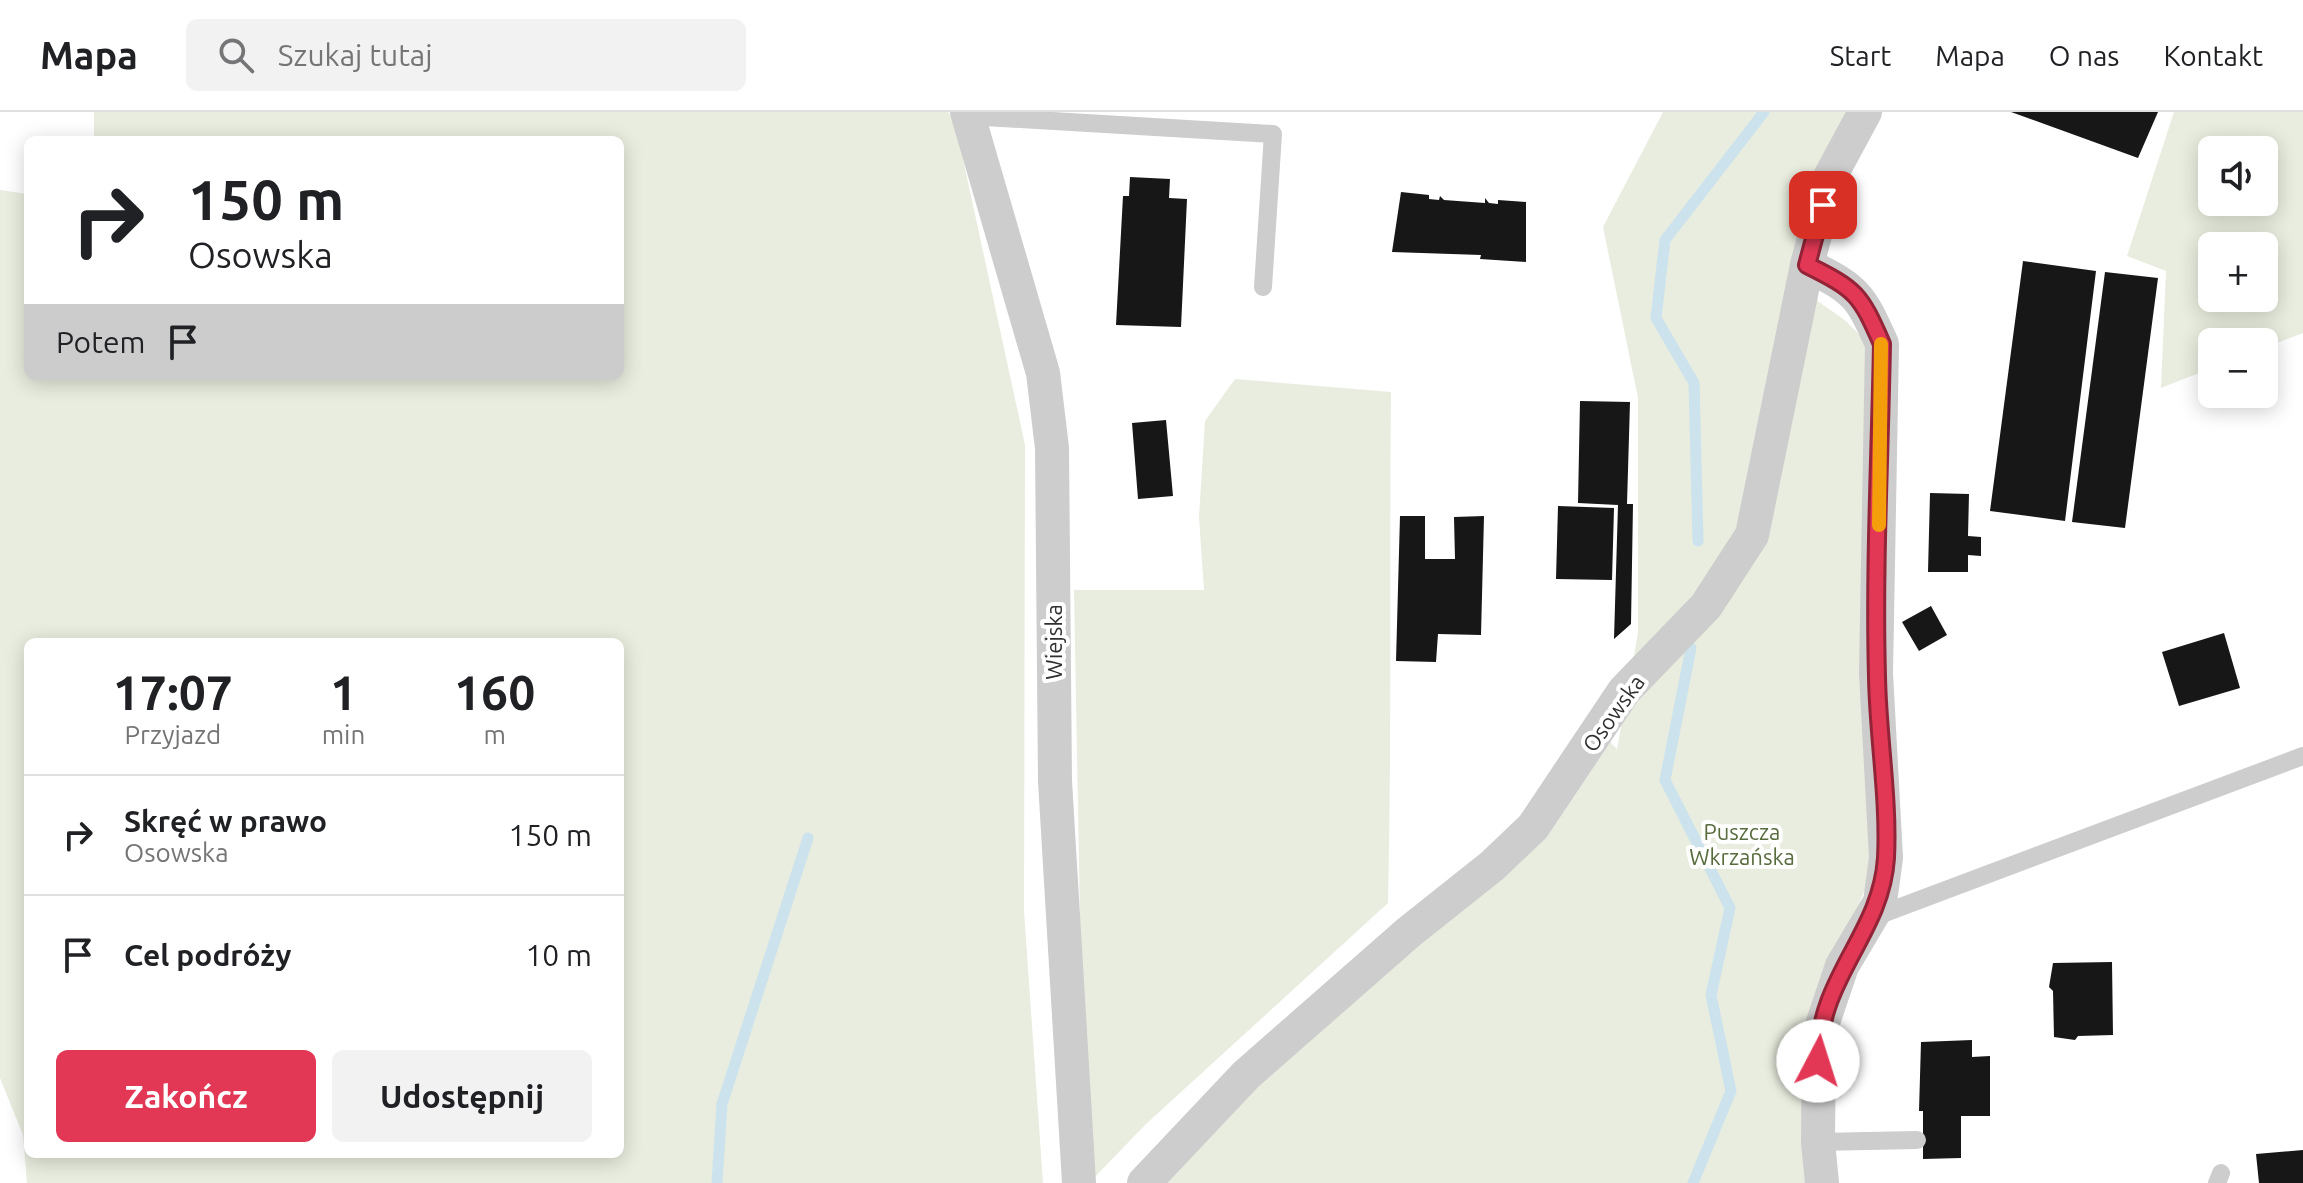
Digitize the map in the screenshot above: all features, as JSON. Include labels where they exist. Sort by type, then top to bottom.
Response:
[{"type":"street","name":"Osowska","points":[[1144,1183],[1246,1075],[1409,932],[1492,866],[1533,827],[1624,691],[1706,606],[1752,535],[1807,265],[1831,175],[1865,112]]},
{"type":"street","name":"Wiejska","points":[[967,114],[1043,373],[1052,448],[1055,781],[1079,1183]]},
{"type":"street","points":[[1807,265],[1836,280],[1862,300],[1882,344],[1876,673],[1886,858],[1880,902],[1842,966],[1819,1034],[1818,1142],[1822,1183]]},
{"type":"lane","points":[[967,114],[1273,134],[1263,287]]},
{"type":"lane","points":[[1871,917],[2303,756]]},
{"type":"lane","points":[[1818,1142],[1917,1140]]},
{"type":"green space","points":[[94,112],[948,112],[955,122],[1025,445],[1024,911],[1043,1183],[27,1183],[25,1158],[624,1158],[624,638],[24,638],[24,1147],[23,1135],[0,1078],[0,190],[24,193],[24,380],[624,380],[624,136],[94,136]]},
{"type":"green space","name":"Puszcza Wkrzańska","points":[[1663,112],[1847,112],[1792,283],[1846,321],[1872,348],[1872,872],[1829,977],[1813,1183],[1144,1183],[1492,866],[1599,731],[1617,749],[1638,633],[1638,398],[1603,227]]},
{"type":"green space","points":[[2174,112],[2303,112],[2303,333],[2278,343],[2278,328],[2198,328],[2198,373],[2161,388],[2166,271],[2127,256]]},
{"type":"green space","points":[[1235,379],[1391,392],[1388,903],[1146,1124],[1092,1180],[1082,1028],[1074,590],[1204,590],[1199,517],[1205,421]]},
{"type":"building","points":[[2011,112],[2158,112],[2138,158]]},
{"type":"building","points":[[1130,177],[1170,179],[1169,198],[1187,199],[1181,327],[1116,325],[1123,196],[1129,196]]},
{"type":"building","points":[[1401,192],[1429,195],[1429,199],[1439,200],[1440,196],[1444,200],[1485,203],[1485,198],[1489,203],[1498,204],[1498,200],[1526,202],[1526,262],[1480,259],[1481,255],[1392,252]]},
{"type":"building","points":[[2023,261],[2096,271],[2065,521],[1990,511]]},
{"type":"building","points":[[2105,272],[2158,278],[2125,528],[2072,522]]},
{"type":"building","points":[[1580,401],[1630,402],[1627,504],[1633,504],[1631,624],[1614,639],[1618,505],[1578,503]]},
{"type":"building","points":[[1166,420],[1173,496],[1138,499],[1132,423]]},
{"type":"building","points":[[1930,493],[1969,494],[1968,536],[1981,537],[1981,556],[1968,555],[1968,572],[1928,572]]},
{"type":"building","points":[[1558,506],[1614,508],[1612,580],[1556,579]]},
{"type":"building","points":[[1400,516],[1425,516],[1425,559],[1455,559],[1454,517],[1484,516],[1481,635],[1438,634],[1436,662],[1396,661]]},
{"type":"building","points":[[1931,606],[1947,635],[1919,651],[1902,622]]},
{"type":"building","points":[[2224,633],[2240,688],[2179,706],[2162,652]]},
{"type":"building","points":[[2112,962],[2113,1035],[2078,1036],[2075,1040],[2054,1037],[2053,991],[2049,987],[2053,963]]},
{"type":"building","points":[[1972,1040],[1972,1057],[1990,1056],[1990,1116],[1961,1116],[1961,1158],[1923,1159],[1923,1111],[1919,1111],[1921,1042]]},
{"type":"building","points":[[2303,1150],[2303,1183],[2259,1183],[2256,1154]]},
{"type":"waterway","points":[[1698,541],[1694,383],[1656,318],[1665,240],[1764,112]]},
{"type":"waterway","points":[[1691,648],[1665,780],[1730,908],[1711,995],[1731,1091],[1693,1183]]},
{"type":"waterway","points":[[717,1183],[722,1104],[808,838]]},
{"type":"slow traffic","points":[[1879,525],[1881,344]]},
{"type":"route","points":[[1818,1061],[1819,1034],[1830,993],[1842,966],[1880,902],[1886,858],[1876,673],[1882,344],[1862,300],[1836,280],[1807,265],[1823,205]]}]
